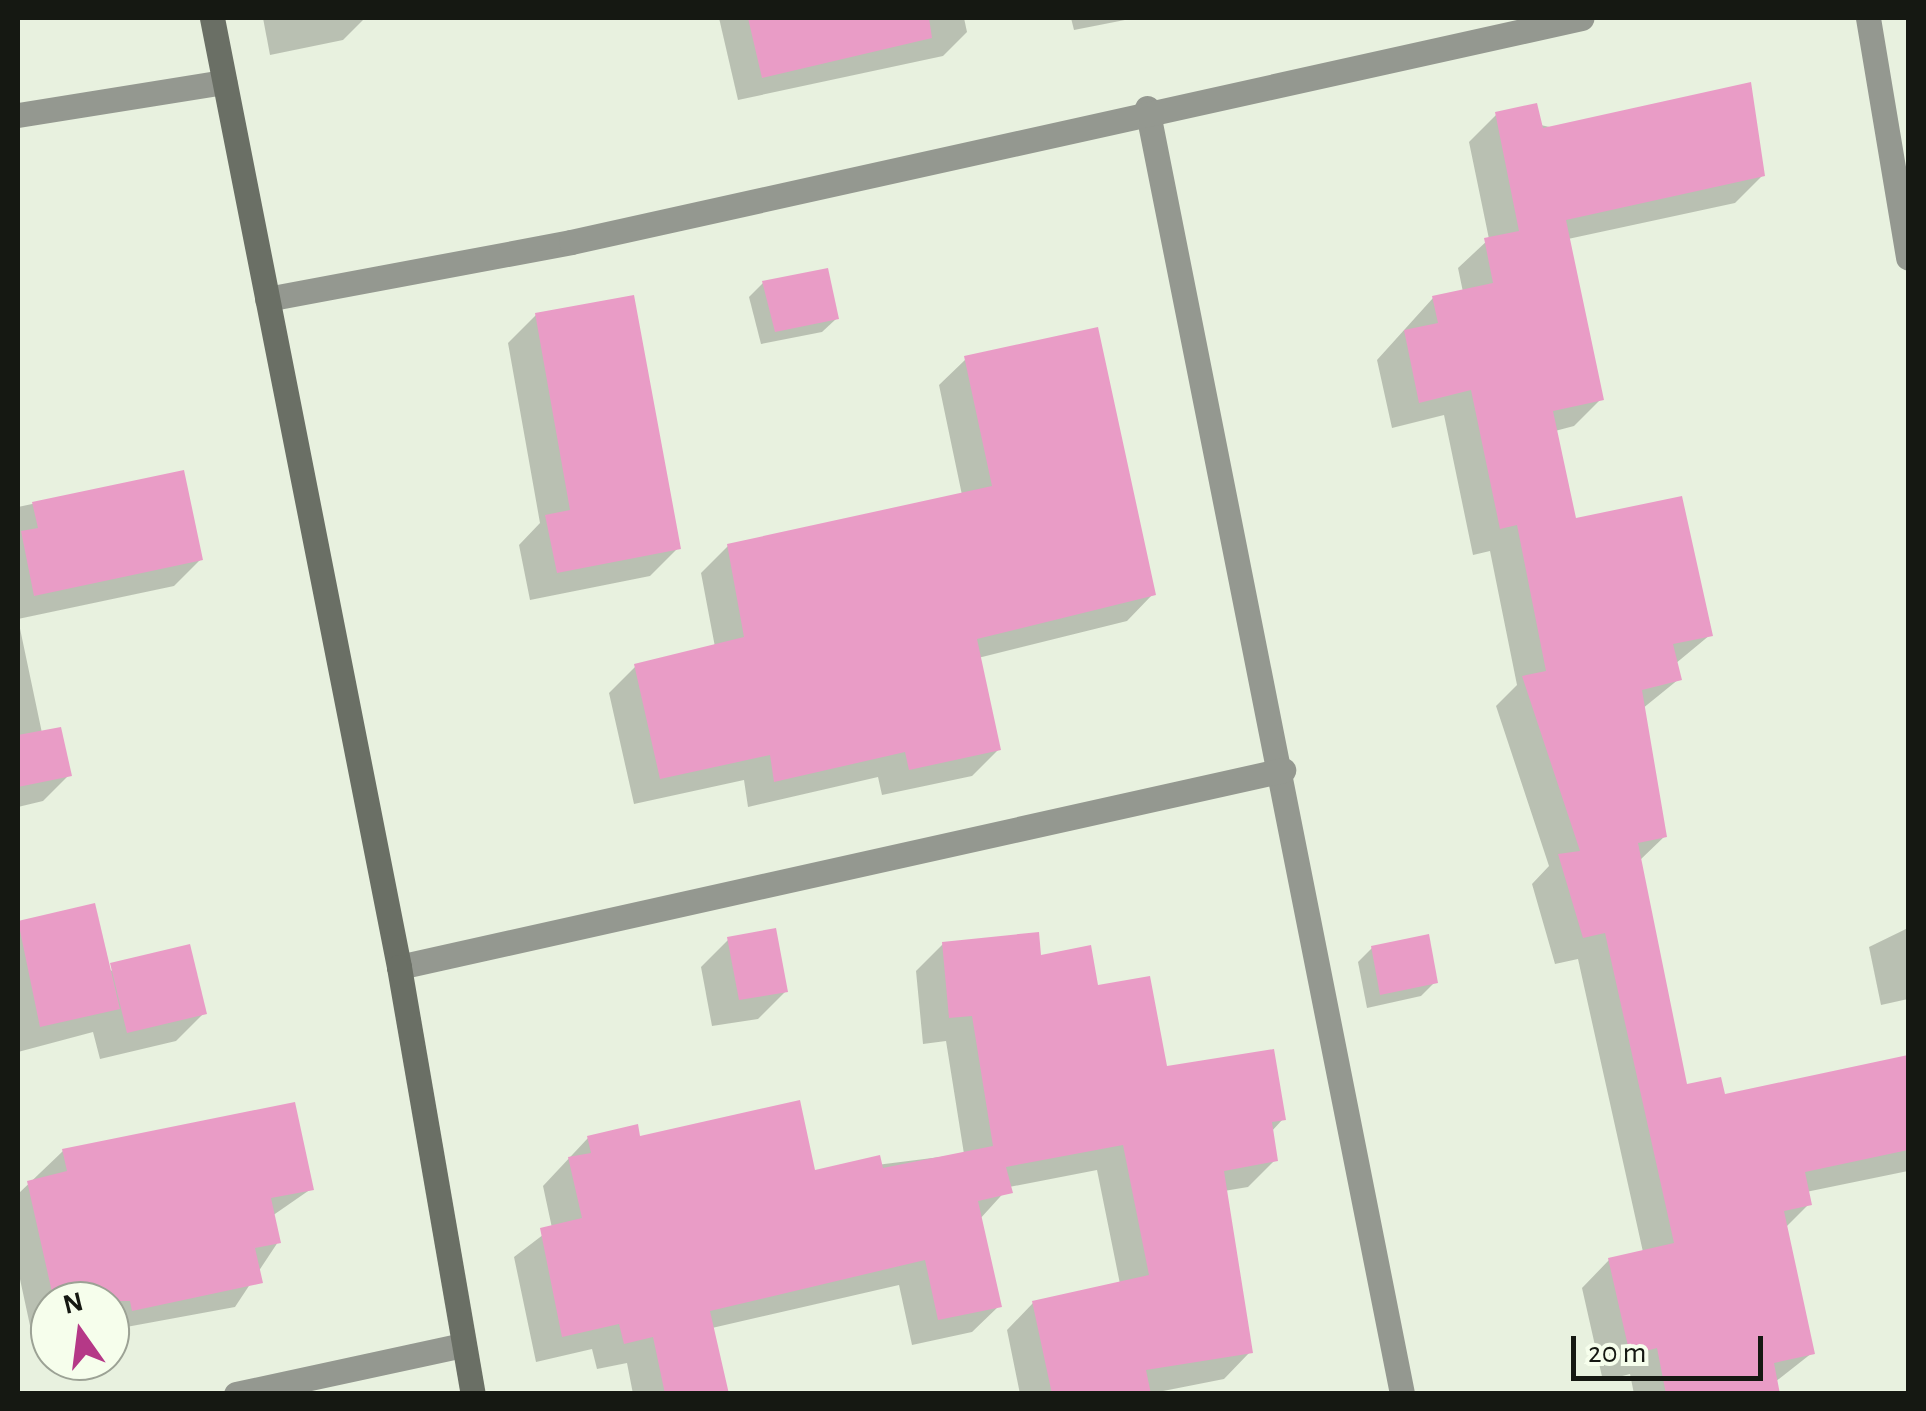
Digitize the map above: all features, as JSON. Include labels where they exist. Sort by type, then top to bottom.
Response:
[{"type":"street","points":[[212,18],[399,967],[473,1394]]},
{"type":"street","points":[[268,299],[571,242],[1147,108],[1581,18]]},
{"type":"street","points":[[1868,18],[1908,258]]},
{"type":"street","points":[[18,115],[224,82]]},
{"type":"street","points":[[1147,108],[1283,770],[1402,1394]]},
{"type":"street","points":[[399,967],[1283,770]]},
{"type":"street","points":[[236,1394],[463,1345]]},
{"type":"building","points":[[748,18],[929,18],[932,38],[762,78]]},
{"type":"building","points":[[1751,82],[1765,176],[1566,220],[1604,400],[1553,411],[1576,518],[1682,496],[1713,636],[1673,644],[1682,680],[1642,690],[1667,837],[1638,843],[1687,1084],[1721,1077],[1725,1094],[1908,1055],[1908,1150],[1805,1172],[1812,1205],[1784,1211],[1815,1354],[1774,1363],[1780,1394],[1666,1394],[1657,1348],[1630,1355],[1608,1258],[1674,1243],[1605,933],[1583,938],[1558,854],[1580,851],[1522,676],[1546,671],[1517,525],[1500,529],[1471,390],[1419,403],[1404,330],[1438,323],[1432,296],[1493,283],[1484,238],[1519,231],[1495,112],[1537,103],[1543,128]]},
{"type":"building","points":[[828,268],[839,319],[775,332],[762,281]]},
{"type":"building","points":[[634,295],[681,549],[557,573],[545,515],[570,510],[535,313]]},
{"type":"building","points":[[1098,327],[1156,595],[977,639],[1001,750],[909,770],[905,752],[774,782],[770,755],[660,779],[634,664],[744,637],[727,544],[992,486],[964,356]]},
{"type":"building","points":[[184,470],[203,560],[34,596],[21,531],[38,528],[32,502]]},
{"type":"building","points":[[61,727],[72,776],[18,787],[18,735]]},
{"type":"building","points":[[95,903],[120,1009],[40,1027],[18,921]]},
{"type":"building","points":[[776,928],[788,992],[739,1000],[727,937]]},
{"type":"building","points":[[1039,932],[1041,955],[1091,945],[1098,985],[1150,976],[1167,1066],[1274,1049],[1286,1120],[1272,1122],[1278,1161],[1224,1171],[1253,1353],[1146,1370],[1151,1394],[1052,1394],[1032,1301],[1149,1275],[1123,1145],[1006,1167],[1013,1193],[978,1201],[1002,1307],[938,1320],[925,1260],[710,1311],[729,1394],[665,1394],[653,1337],[624,1344],[619,1324],[562,1337],[540,1228],[582,1218],[568,1157],[591,1153],[587,1136],[638,1124],[640,1136],[800,1100],[815,1170],[880,1155],[883,1168],[993,1146],[972,1016],[949,1018],[942,942]]},
{"type":"building","points":[[1429,934],[1438,983],[1380,995],[1371,946]]},
{"type":"building","points":[[190,944],[207,1014],[127,1033],[110,963]]},
{"type":"building","points":[[295,1102],[314,1190],[271,1198],[281,1243],[255,1248],[263,1283],[132,1311],[130,1281],[50,1281],[27,1181],[67,1171],[62,1149]]}]
